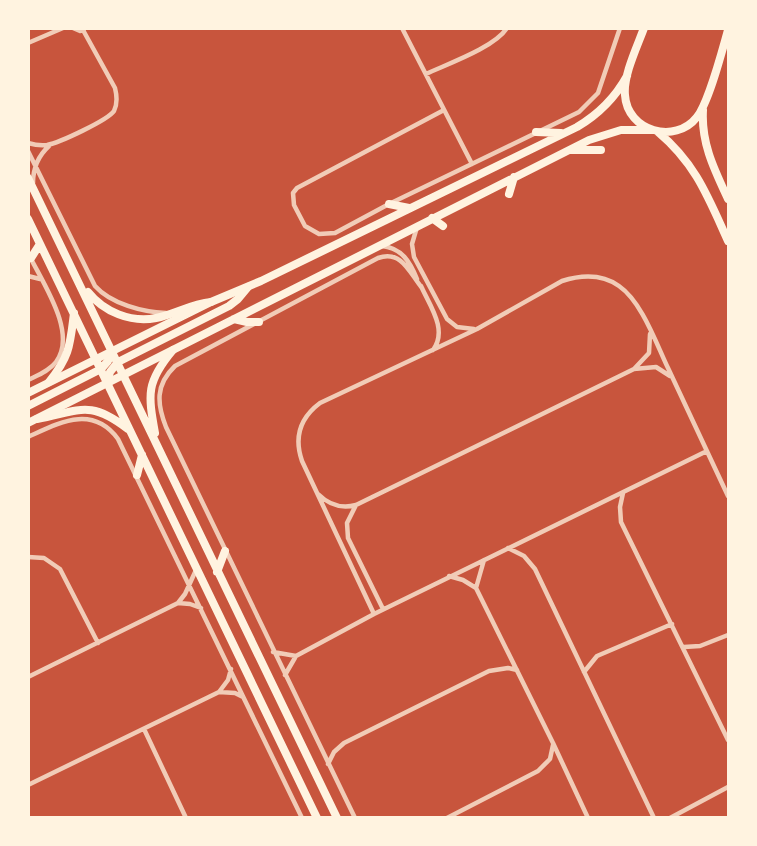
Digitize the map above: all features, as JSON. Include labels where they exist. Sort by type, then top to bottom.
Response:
[{"type":"main road","points":[[644,28],[627,76],[624,92],[628,108],[638,122],[655,131],[677,149],[696,173],[729,241]]},
{"type":"main road","points":[[28,423],[597,136],[637,129],[674,132],[681,129],[694,120],[703,107],[729,30]]},
{"type":"main road","points":[[28,393],[210,302],[248,287],[590,119],[603,109],[627,76]]},
{"type":"main road","points":[[703,107],[707,150],[729,199]]},
{"type":"main road","points":[[536,132],[563,133]]},
{"type":"main road","points":[[570,150],[601,150]]},
{"type":"main road","points":[[509,194],[514,177]]},
{"type":"main road","points":[[28,178],[337,818]]},
{"type":"main road","points":[[389,204],[409,208]]},
{"type":"main road","points":[[28,219],[317,818]]},
{"type":"main road","points":[[432,219],[443,226]]},
{"type":"main road","points":[[29,258],[40,244]]},
{"type":"main road","points":[[79,280],[95,300],[117,314],[143,319],[169,314],[194,304],[210,302]]},
{"type":"main road","points":[[107,383],[110,372],[118,362],[229,306],[248,287]]},
{"type":"main road","points":[[49,382],[62,365],[69,350],[74,311]]},
{"type":"main road","points":[[234,319],[259,322]]},
{"type":"main road","points":[[28,406],[101,369],[108,361],[112,350]]},
{"type":"main road","points":[[156,443],[150,391],[156,374],[173,350]]},
{"type":"main road","points":[[28,431],[37,419],[90,409],[105,413],[130,430]]},
{"type":"main road","points":[[137,475],[142,455]]},
{"type":"main road","points":[[218,572],[225,551]]},
{"type":"street","points":[[28,44],[63,28]]},
{"type":"street","points":[[28,143],[40,146],[51,144],[107,118],[116,105],[117,97],[111,80],[84,29],[73,28]]},
{"type":"street","points":[[402,28],[472,164]]},
{"type":"street","points":[[426,74],[488,45],[507,28]]},
{"type":"street","points":[[444,110],[297,188],[293,193],[294,205],[306,226],[324,235],[340,231],[389,204],[579,112],[593,100],[601,85],[620,28]]},
{"type":"street","points":[[33,187],[35,165],[51,144]]},
{"type":"street","points":[[28,150],[95,286],[115,301],[150,312],[169,314]]},
{"type":"street","points":[[418,225],[412,244],[414,257],[447,319],[457,327],[477,329]]},
{"type":"street","points":[[376,247],[391,248],[403,254],[410,262],[439,326],[438,340],[431,352]]},
{"type":"street","points":[[355,818],[225,551],[160,411],[158,396],[164,378],[175,366],[342,276],[384,256],[391,256],[404,262],[422,288]]},
{"type":"street","points":[[28,380],[45,371],[60,355],[64,332],[63,324],[29,258]]},
{"type":"street","points":[[28,276],[41,280]]},
{"type":"street","points":[[374,614],[302,461],[298,442],[306,416],[320,403],[431,352],[562,282],[584,276],[607,279],[618,285],[632,299],[650,330],[729,496]]},
{"type":"street","points":[[314,490],[330,504],[343,507],[356,506],[634,369],[649,353],[650,330]]},
{"type":"street","points":[[634,369],[656,367],[672,377]]},
{"type":"street","points":[[28,437],[66,420],[81,419],[95,421],[113,433],[137,475],[302,818]]},
{"type":"street","points":[[285,675],[296,656],[383,609],[707,451]]},
{"type":"street","points":[[623,493],[620,507],[621,522],[729,740]]},
{"type":"street","points":[[356,506],[347,523],[348,538],[383,609]]},
{"type":"street","points":[[508,548],[524,556],[535,569],[654,818]]},
{"type":"street","points":[[28,557],[44,558],[60,569],[98,643]]},
{"type":"street","points":[[476,588],[484,560]]},
{"type":"street","points":[[178,603],[196,570]]},
{"type":"street","points":[[449,576],[464,580],[476,588],[588,818]]},
{"type":"street","points":[[28,677],[178,603],[201,608]]},
{"type":"street","points":[[584,672],[597,657],[672,624]]},
{"type":"street","points":[[684,647],[700,646],[729,635]]},
{"type":"street","points":[[273,652],[296,656]]},
{"type":"street","points":[[328,764],[334,752],[344,743],[489,671],[508,668],[517,670]]},
{"type":"street","points":[[28,785],[219,692],[228,680],[231,669]]},
{"type":"street","points":[[219,692],[235,693],[245,698]]},
{"type":"street","points":[[144,729],[186,818]]},
{"type":"street","points":[[447,818],[545,766],[550,759],[553,743]]},
{"type":"street","points":[[670,818],[729,787]]}]
